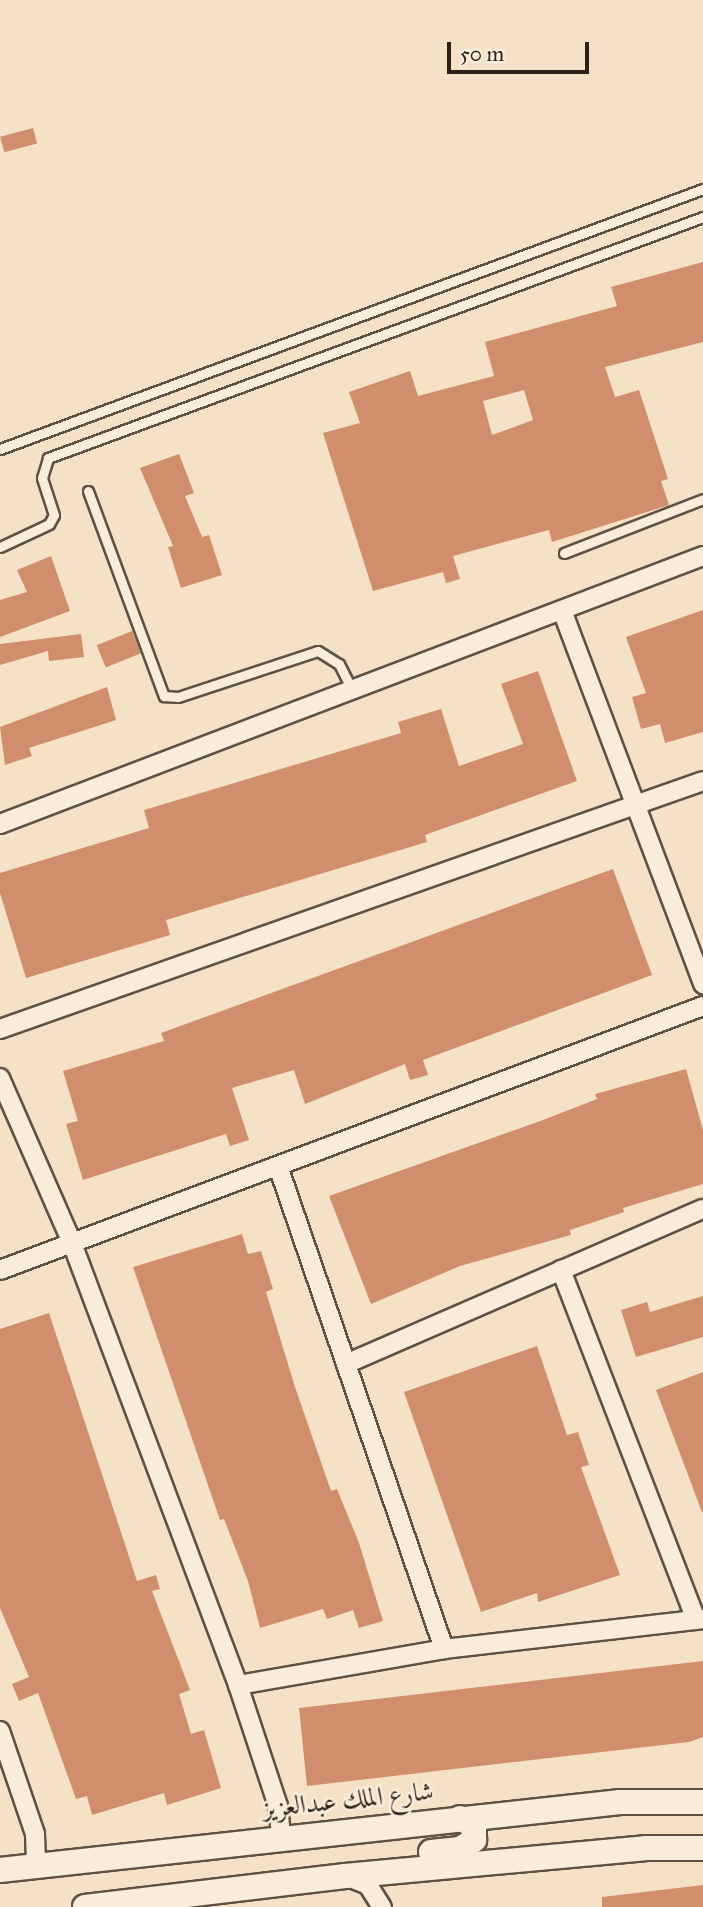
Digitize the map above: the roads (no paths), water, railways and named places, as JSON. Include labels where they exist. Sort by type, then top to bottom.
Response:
[{"type":"street","points":[[0,824],[563,613],[703,556]]},
{"type":"street","points":[[563,613],[703,984]]},
{"type":"street","points":[[0,1029],[703,781]]},
{"type":"street","points":[[0,1269],[703,1006]]},
{"type":"street","points":[[0,1078],[72,1243],[238,1685],[278,1806],[281,1837]]},
{"type":"street","points":[[278,1166],[444,1649]]},
{"type":"street","points":[[346,1364],[703,1209]]},
{"type":"street","points":[[238,1685],[444,1649],[700,1620],[561,1270]]},
{"type":"street","points":[[0,1731],[35,1835],[36,1866]]},
{"type":"street","points":[[620,1802],[703,1793]]},
{"type":"street","name":"شارع الملك عبدالعزيز","points":[[0,1870],[281,1837],[620,1802],[703,1802]]},
{"type":"street","points":[[228,1890],[294,1868],[460,1849],[469,1846],[475,1832],[460,1818]]},
{"type":"street","points":[[85,1907],[345,1876],[645,1848],[703,1848]]},
{"type":"street","points":[[345,1876],[368,1885],[382,1907]]},
{"type":"lane","points":[[0,449],[703,189]]},
{"type":"lane","points":[[0,547],[49,524],[54,515],[42,478],[48,458],[703,217]]},
{"type":"lane","points":[[88,491],[164,696],[178,697],[318,650],[339,664],[353,691]]},
{"type":"lane","points":[[564,553],[703,499]]}]
